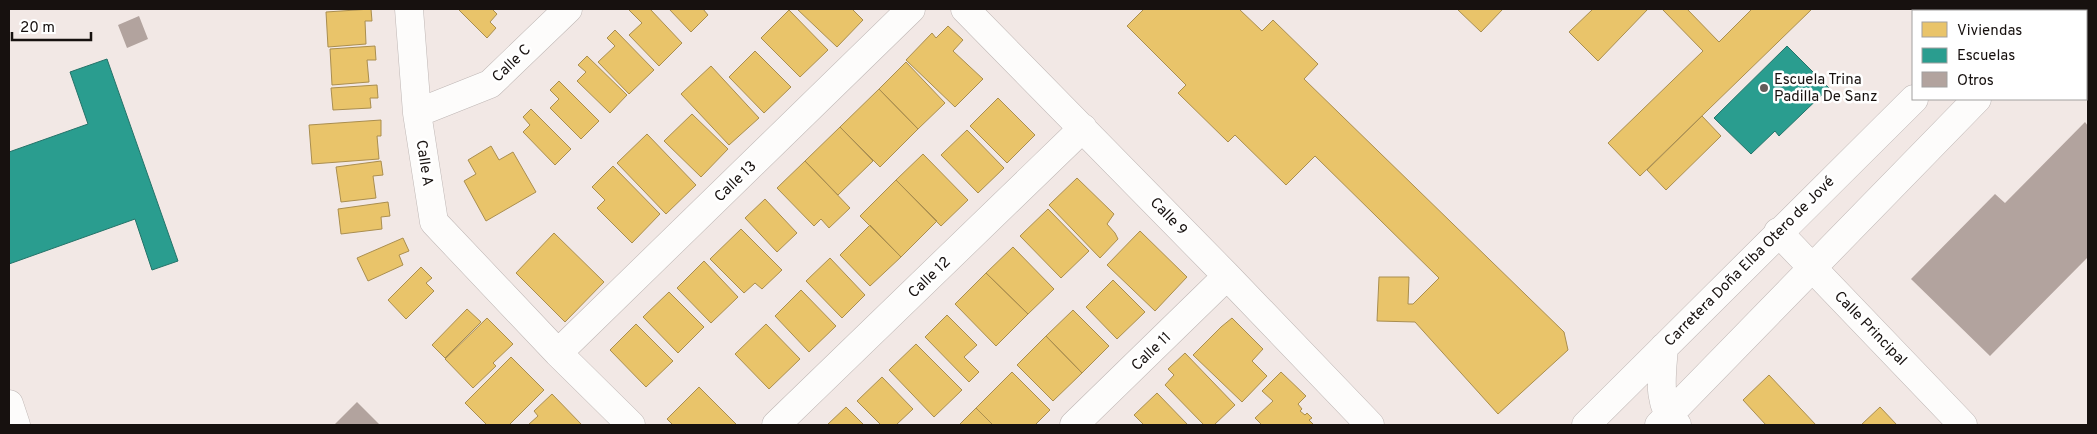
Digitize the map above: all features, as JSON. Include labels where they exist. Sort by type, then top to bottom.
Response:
[{"type":"street","name":"Calle A","points":[[409,9],[417,113],[434,222],[558,353]]},
{"type":"street","name":"Calle C","points":[[417,113],[490,84],[568,9]]},
{"type":"street","name":"Calle 13","points":[[558,353],[911,9]]},
{"type":"street","name":"Calle 9","points":[[966,9],[1370,425]]},
{"type":"street","name":"Carretera Doña Elba Otero de Jové","points":[[1586,425],[1778,232],[1913,100]]},
{"type":"street","points":[[1668,422],[1812,267],[1976,100]]},
{"type":"street","name":"Calle 12","points":[[776,425],[1083,128]]},
{"type":"street","name":"Calle Principal","points":[[1778,232],[1963,425]]},
{"type":"street","name":"Calle 11","points":[[1074,425],[1227,276]]},
{"type":"street","points":[[1664,347],[1663,401],[1668,422]]},
{"type":"street","points":[[558,353],[631,425]]},
{"type":"street","points":[[9,404],[16,425]]},
{"type":"building: Viviendas","points":[[371,9],[372,21],[365,21],[366,44],[328,47],[326,12]]},
{"type":"building: Viviendas","points":[[458,9],[492,9],[497,14],[490,22],[496,28],[487,38]]},
{"type":"building: Viviendas","points":[[630,9],[650,9],[682,43],[659,66],[629,35],[642,23]]},
{"type":"building: Viviendas","points":[[669,9],[703,9],[708,15],[691,32]]},
{"type":"building: Viviendas","points":[[797,9],[852,9],[863,20],[837,47]]},
{"type":"building: Viviendas","points":[[1144,9],[1239,9],[1262,31],[1273,20],[1318,64],[1304,79],[1564,332],[1568,350],[1498,414],[1415,322],[1377,321],[1379,277],[1409,277],[1408,304],[1413,304],[1439,278],[1315,156],[1286,185],[1235,135],[1228,142],[1178,93],[1186,85],[1127,26]]},
{"type":"building: Viviendas","points":[[1457,9],[1503,9],[1481,32]]},
{"type":"building: Viviendas","points":[[1593,9],[1648,9],[1598,61],[1569,32]]},
{"type":"building: Viviendas","points":[[1662,9],[1687,9],[1719,42],[1752,9],[1812,9],[1640,176],[1608,143],[1703,51]]},
{"type":"building: Viviendas","points":[[789,10],[828,50],[800,77],[761,38]]},
{"type":"building: Viviendas","points":[[948,26],[963,40],[953,51],[983,79],[955,107],[906,60],[932,33],[936,38]]},
{"type":"building: Viviendas","points":[[615,30],[654,70],[629,94],[598,62],[615,46],[607,38]]},
{"type":"building: Viviendas","points":[[375,46],[376,60],[367,60],[369,82],[332,85],[330,49]]},
{"type":"building: Viviendas","points":[[755,51],[791,87],[764,113],[729,77]]},
{"type":"building: Viviendas","points":[[587,56],[627,95],[610,113],[577,81],[586,72],[578,65]]},
{"type":"building: Viviendas","points":[[906,62],[945,103],[918,129],[879,89]]},
{"type":"building: Viviendas","points":[[711,66],[759,118],[729,145],[681,94]]},
{"type":"building: Viviendas","points":[[559,81],[599,121],[581,139],[550,108],[559,99],[550,90]]},
{"type":"building: Viviendas","points":[[377,85],[378,98],[370,98],[371,108],[333,110],[331,88]]},
{"type":"building: Viviendas","points":[[879,89],[918,129],[880,167],[840,127]]},
{"type":"building: Viviendas","points":[[998,98],[1035,135],[1007,163],[970,126]]},
{"type":"building: Viviendas","points":[[531,109],[571,149],[555,165],[523,132],[530,125],[523,117]]},
{"type":"building: Viviendas","points":[[692,114],[728,149],[701,177],[664,141]]},
{"type":"building: Viviendas","points":[[1702,116],[1721,136],[1666,190],[1647,170]]},
{"type":"building: Viviendas","points":[[381,120],[381,136],[377,136],[379,159],[312,164],[309,125]]},
{"type":"building: Viviendas","points":[[840,127],[873,161],[838,195],[805,161]]},
{"type":"building: Viviendas","points":[[967,130],[1004,168],[978,193],[941,155]]},
{"type":"building: Viviendas","points":[[647,134],[696,185],[666,214],[617,163]]},
{"type":"building: Viviendas","points":[[491,146],[499,160],[513,152],[536,192],[486,221],[464,181],[476,174],[468,160]]},
{"type":"building: Viviendas","points":[[923,154],[968,200],[941,226],[896,180]]},
{"type":"building: Viviendas","points":[[381,161],[383,175],[373,176],[376,198],[341,202],[336,167]]},
{"type":"building: Viviendas","points":[[805,161],[850,208],[829,228],[821,219],[814,226],[777,188]]},
{"type":"building: Viviendas","points":[[613,166],[660,214],[632,243],[597,208],[605,200],[592,187]]},
{"type":"building: Viviendas","points":[[1077,178],[1114,214],[1107,224],[1118,239],[1100,258],[1049,205]]},
{"type":"building: Viviendas","points":[[896,180],[937,221],[901,257],[860,216]]},
{"type":"building: Viviendas","points":[[765,199],[797,233],[777,252],[745,218]]},
{"type":"building: Viviendas","points":[[388,202],[390,216],[381,217],[382,229],[341,234],[338,209]]},
{"type":"building: Viviendas","points":[[1048,209],[1089,251],[1061,278],[1020,236]]},
{"type":"building: Viviendas","points":[[870,225],[901,257],[870,286],[840,255]]},
{"type":"building: Viviendas","points":[[741,229],[782,270],[762,289],[755,283],[744,293],[710,259]]},
{"type":"building: Viviendas","points":[[1140,231],[1187,277],[1155,311],[1107,265]]},
{"type":"building: Viviendas","points":[[554,233],[604,282],[565,322],[516,273]]},
{"type":"building: Viviendas","points":[[403,238],[409,251],[399,255],[403,265],[368,281],[357,258]]},
{"type":"building: Viviendas","points":[[1013,247],[1054,289],[1028,314],[986,273]]},
{"type":"building: Viviendas","points":[[830,258],[865,295],[842,318],[806,281]]},
{"type":"building: Viviendas","points":[[704,261],[738,297],[711,323],[677,288]]},
{"type":"building: Viviendas","points":[[421,267],[432,278],[426,283],[434,291],[406,319],[388,300]]},
{"type":"building: Viviendas","points":[[986,273],[1028,314],[996,346],[955,304]]},
{"type":"building: Viviendas","points":[[1113,280],[1145,312],[1117,339],[1086,307]]},
{"type":"building: Viviendas","points":[[801,290],[836,326],[809,352],[775,316]]},
{"type":"building: Viviendas","points":[[669,292],[704,327],[678,353],[643,317]]},
{"type":"building: Viviendas","points":[[467,309],[481,322],[445,358],[432,345]]},
{"type":"building: Viviendas","points":[[1073,310],[1109,346],[1082,373],[1046,336]]},
{"type":"building: Viviendas","points":[[947,315],[977,345],[964,357],[979,372],[969,382],[925,337]]},
{"type":"building: Viviendas","points":[[487,318],[513,344],[493,363],[496,366],[473,388],[445,359]]},
{"type":"building: Viviendas","points":[[1232,318],[1263,349],[1252,361],[1267,376],[1242,402],[1193,355]]},
{"type":"building: Viviendas","points":[[636,324],[673,361],[646,387],[610,350]]},
{"type":"building: Viviendas","points":[[766,324],[800,359],[769,389],[735,354]]},
{"type":"building: Viviendas","points":[[1046,336],[1082,373],[1053,401],[1017,365]]},
{"type":"building: Viviendas","points":[[916,344],[962,390],[934,417],[889,370]]},
{"type":"building: Viviendas","points":[[1185,353],[1235,405],[1214,425],[1204,425],[1165,385],[1174,375],[1168,369]]},
{"type":"building: Viviendas","points":[[511,357],[544,390],[509,425],[487,425],[465,403]]},
{"type":"building: Viviendas","points":[[1012,372],[1050,410],[1035,425],[993,425],[976,408]]},
{"type":"building: Viviendas","points":[[1281,372],[1306,396],[1298,404],[1302,409],[1300,411],[1305,415],[1307,413],[1312,418],[1309,420],[1314,425],[1262,425],[1255,418],[1273,401],[1262,391]]},
{"type":"building: Viviendas","points":[[1769,375],[1816,425],[1766,425],[1743,400]]},
{"type":"building: Viviendas","points":[[882,377],[913,409],[896,425],[881,425],[857,401]]},
{"type":"building: Viviendas","points":[[699,387],[737,425],[673,425],[667,419]]},
{"type":"building: Viviendas","points":[[1157,393],[1188,425],[1144,425],[1134,415]]},
{"type":"building: Viviendas","points":[[552,394],[582,425],[528,425],[538,416],[534,411]]},
{"type":"building: Viviendas","points":[[846,407],[864,425],[827,425]]},
{"type":"building: Viviendas","points":[[1880,407],[1897,425],[1861,425]]},
{"type":"building: Viviendas","points":[[976,408],[993,425],[959,425]]},
{"type":"building: Escuelas","points":[[1787,46],[1829,88],[1779,136],[1775,131],[1751,154],[1714,118]]},
{"type":"building: Escuelas","points":[[107,59],[178,261],[152,270],[135,219],[9,264],[9,152],[88,124],[70,72]]},
{"type":"building: Otros","points":[[139,16],[148,39],[127,48],[118,25]]},
{"type":"building: Otros","points":[[2085,122],[2088,126],[2088,257],[1990,356],[1911,279],[1995,194],[2005,203]]},
{"type":"building: Otros","points":[[357,402],[380,425],[334,425]]},
{"type":"place","name":"Escuela Trina Padilla De Sanz","points":[[1764,88]]}]
